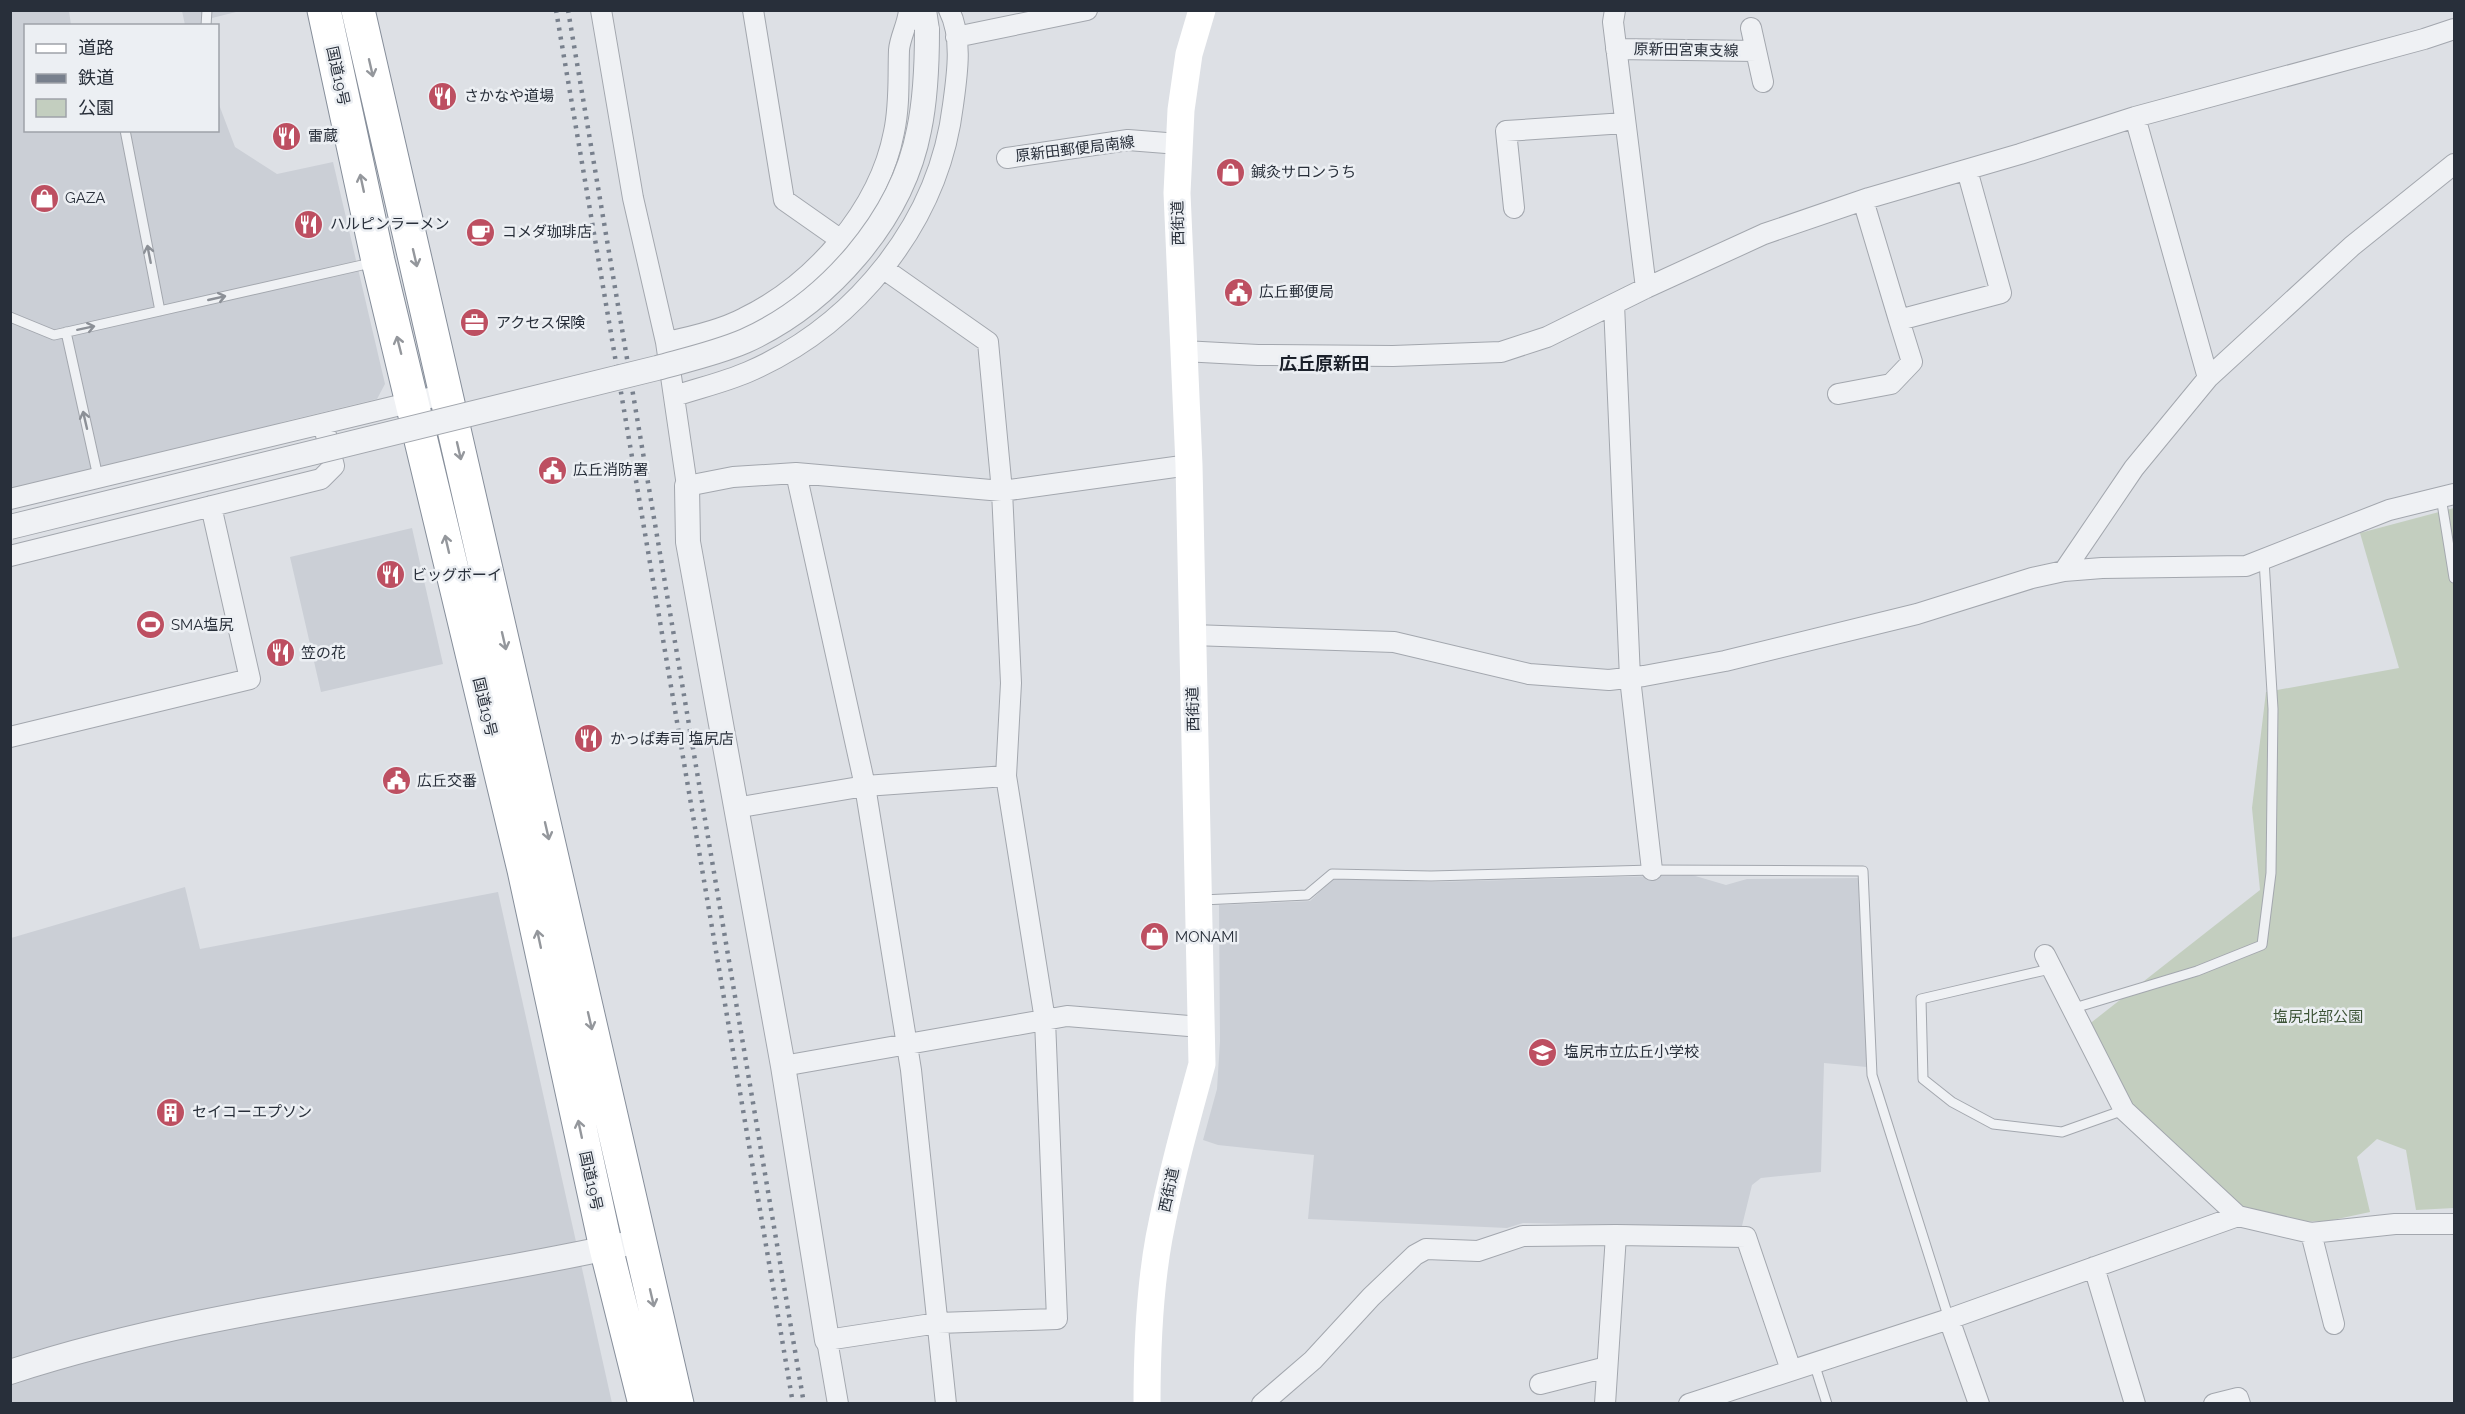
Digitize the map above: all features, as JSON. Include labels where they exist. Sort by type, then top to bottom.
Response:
[{"type":"highway","name":"国道19号","points":[[324,10],[378,261],[524,870],[606,1248],[645,1404]]},
{"type":"highway","points":[[358,10],[677,1404]]},
{"type":"main road","name":"西街道","points":[[1147,1404],[1150,1305],[1159,1240],[1176,1159],[1202,1064],[1189,465],[1178,252],[1181,110],[1189,54],[1202,10]]},
{"type":"street","points":[[601,10],[633,198],[666,342],[687,486],[688,542],[783,1065],[838,1404]]},
{"type":"street","points":[[753,10],[784,200],[841,240]]},
{"type":"street","points":[[666,342],[744,319],[788,292],[841,240],[870,195],[894,134],[900,92],[899,47],[909,10]]},
{"type":"street","points":[[675,396],[748,372],[815,335],[872,283],[884,269],[920,211],[943,156],[956,88],[956,37],[949,10]]},
{"type":"street","points":[[1615,10],[1613,22],[1616,49],[1646,288]]},
{"type":"street","points":[[956,37],[1075,11]]},
{"type":"street","points":[[10,527],[657,368],[710,353],[770,328],[806,305],[843,272],[886,214],[902,182],[919,132],[926,79],[925,20]]},
{"type":"street","points":[[1751,28],[1763,82]]},
{"type":"street","points":[[1184,351],[1258,355],[1393,356],[1501,352],[1547,337],[1646,288],[1764,234],[1863,200],[2135,117],[2454,29]]},
{"type":"street","name":"原新田宮東支線","points":[[1616,49],[1756,51]]},
{"type":"street","points":[[2135,117],[2208,378]]},
{"type":"street","points":[[1514,208],[1506,130],[1625,123]]},
{"type":"street","name":"原新田郵便局南線","points":[[1007,158],[1128,140],[1179,144]]},
{"type":"street","points":[[2064,571],[2134,468],[2208,378],[2352,246],[2454,164]]},
{"type":"street","points":[[1899,320],[2001,292],[1967,170]]},
{"type":"street","points":[[1838,394],[1891,384],[1912,362],[1863,200]]},
{"type":"street","points":[[827,1340],[938,1323],[1057,1319],[1045,1020],[1006,776],[1011,683],[1002,491],[988,342],[884,269]]},
{"type":"street","points":[[1614,304],[1630,678],[1652,870]]},
{"type":"street","points":[[10,499],[446,394]]},
{"type":"street","points":[[10,556],[321,479],[334,466],[323,424]]},
{"type":"street","points":[[687,486],[733,477],[796,473],[1002,491],[1189,465]]},
{"type":"street","points":[[796,473],[865,786],[911,1070],[946,1404]]},
{"type":"street","points":[[1192,634],[1394,642],[1421,646],[1530,674],[1609,680],[1630,678],[1725,661],[1917,614],[2032,578],[2064,571],[2102,568],[2246,566],[2389,510],[2448,496]]},
{"type":"street","points":[[10,736],[250,679],[211,506]]},
{"type":"street","points":[[735,808],[865,786],[1006,776]]},
{"type":"street","points":[[2047,962],[2124,1110],[2238,1216],[2311,1233],[2395,1224],[2454,1224]]},
{"type":"street","points":[[783,1065],[1067,1016],[1201,1027]]},
{"type":"street","points":[[1689,1404],[1949,1319],[2238,1216]]},
{"type":"street","points":[[2311,1233],[2334,1323]]},
{"type":"street","points":[[1605,1404],[1616,1235]]},
{"type":"street","points":[[1262,1404],[1314,1360],[1371,1297],[1415,1255],[1426,1249],[1478,1251],[1523,1236],[1746,1237],[1791,1370]]},
{"type":"street","points":[[10,1372],[90,1347],[251,1312],[639,1241]]},
{"type":"street","points":[[2094,1267],[2135,1404]]},
{"type":"street","points":[[1949,1319],[1978,1404]]},
{"type":"street","points":[[1540,1384],[1607,1367]]},
{"type":"street","points":[[2214,1404],[2238,1398],[2240,1404]]},
{"type":"lane","points":[[125,132],[160,311]]},
{"type":"lane","points":[[10,317],[54,335],[378,261]]},
{"type":"lane","points":[[66,332],[98,477]]},
{"type":"lane","points":[[2448,496],[2454,578]]},
{"type":"lane","points":[[2071,1009],[2197,971],[2262,945],[2271,873],[2273,709],[2264,560]]},
{"type":"lane","points":[[1197,900],[1307,896],[1332,874],[1431,876],[1652,870],[1863,871],[1872,1075],[1949,1319]]},
{"type":"lane","points":[[2047,962],[1921,999],[1923,1079],[1952,1102],[1993,1124],[2062,1132],[2124,1110]]},
{"type":"lane","points":[[1814,1363],[1827,1404]]},
{"type":"shaded area","points":[[11,11],[69,11],[71,24],[24,24],[24,132],[219,132],[219,105],[235,147],[277,174],[333,162],[385,384],[377,399],[282,422],[246,439],[11,495]]},
{"type":"shaded area","points":[[182,11],[240,11],[208,19],[206,24],[185,24]]},
{"type":"shaded area","points":[[412,528],[443,664],[321,692],[290,557]]},
{"type":"shaded area","name":"塩尻市立広丘小学校","points":[[1692,875],[1726,885],[1747,879],[1860,878],[1867,1067],[1824,1063],[1821,1172],[1761,1178],[1752,1185],[1741,1230],[1631,1231],[1622,1225],[1523,1223],[1507,1228],[1308,1219],[1314,1155],[1218,1145],[1203,1140],[1217,1089],[1220,1041],[1219,905],[1310,901],[1332,880],[1345,878],[1431,882]]},
{"type":"shaded area","name":"セイコーエプソン","points":[[185,887],[200,949],[498,892],[612,1403],[11,1404],[11,938]]},
{"type":"green space","name":"塩尻北部公園","points":[[2454,508],[2454,1208],[2416,1210],[2406,1150],[2377,1139],[2357,1157],[2370,1212],[2328,1221],[2290,1222],[2244,1211],[2133,1129],[2083,1029],[2260,890],[2252,808],[2266,692],[2399,668],[2360,533]]},
{"type":"railway","points":[[556,10],[793,1404]]},
{"type":"railway","points":[[568,10],[804,1404]]},
{"type":"place","name":"さかなや道場","points":[[443,96]]},
{"type":"place","name":"雷蔵","points":[[287,136]]},
{"type":"place","name":"鍼灸サロンうち","points":[[1230,172]]},
{"type":"place","name":"GAZA","points":[[44,198]]},
{"type":"place","name":"ハルピンラーメン","points":[[309,224]]},
{"type":"place","name":"コメダ珈琲店","points":[[481,232]]},
{"type":"place","name":"広丘郵便局","points":[[1238,292]]},
{"type":"place","name":"アクセス保険","points":[[475,323]]},
{"type":"place","name":"広丘消防署","points":[[552,470]]},
{"type":"place","name":"ビッグボーイ","points":[[391,575]]},
{"type":"place","name":"SMA塩尻","points":[[150,625]]},
{"type":"place","name":"笠の花","points":[[280,653]]},
{"type":"place","name":"かっぱ寿司 塩尻店","points":[[589,739]]},
{"type":"place","name":"広丘交番","points":[[396,781]]},
{"type":"place","name":"MONAMI","points":[[1154,937]]},
{"type":"place","name":"塩尻市立広丘小学校","points":[[1543,1052]]},
{"type":"place","name":"セイコーエプソン","points":[[171,1112]]},
{"type":"district","name":"広丘原新田","points":[[1324,364]]}]
